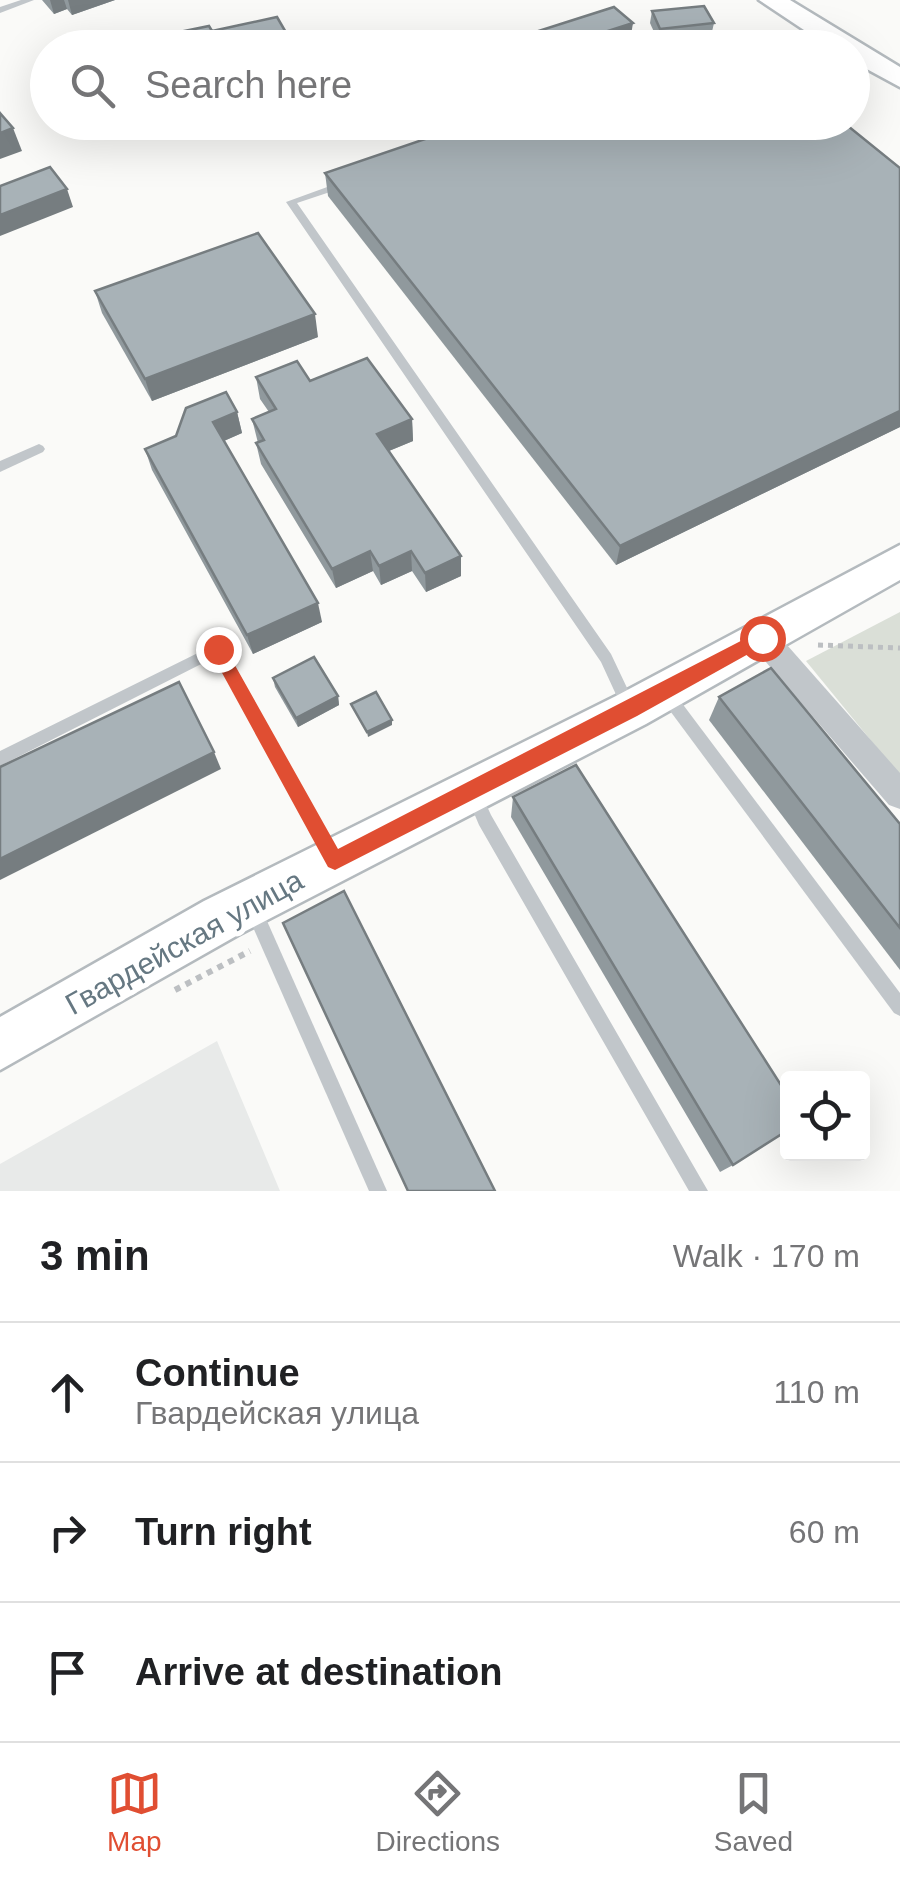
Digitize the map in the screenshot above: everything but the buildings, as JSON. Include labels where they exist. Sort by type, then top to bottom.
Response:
[{"type":"street","points":[[772,0],[821,30]]},
{"type":"street","points":[[870,60],[900,78]]},
{"type":"street","name":"Гвардейская улица","points":[[0,1044],[251,904],[647,700],[900,561]]},
{"type":"street","points":[[762,638],[900,796]]},
{"type":"lane","points":[[0,10],[30,0]]},
{"type":"lane","points":[[361,178],[291,202],[606,658],[647,700],[674,710],[900,1006]]},
{"type":"lane","points":[[0,467],[39,449]]},
{"type":"lane","points":[[0,759],[218,649],[335,861]]},
{"type":"lane","points":[[472,789],[484,820],[699,1191]]},
{"type":"lane","points":[[251,904],[378,1191]]},
{"type":"path","points":[[808,644],[900,648]]},
{"type":"shaded area","points":[[900,612],[900,776],[806,661]]},
{"type":"shaded area","points":[[217,1041],[280,1191],[0,1191],[0,1164]]},
{"type":"route","points":[[218,649],[335,861],[762,638]]}]
